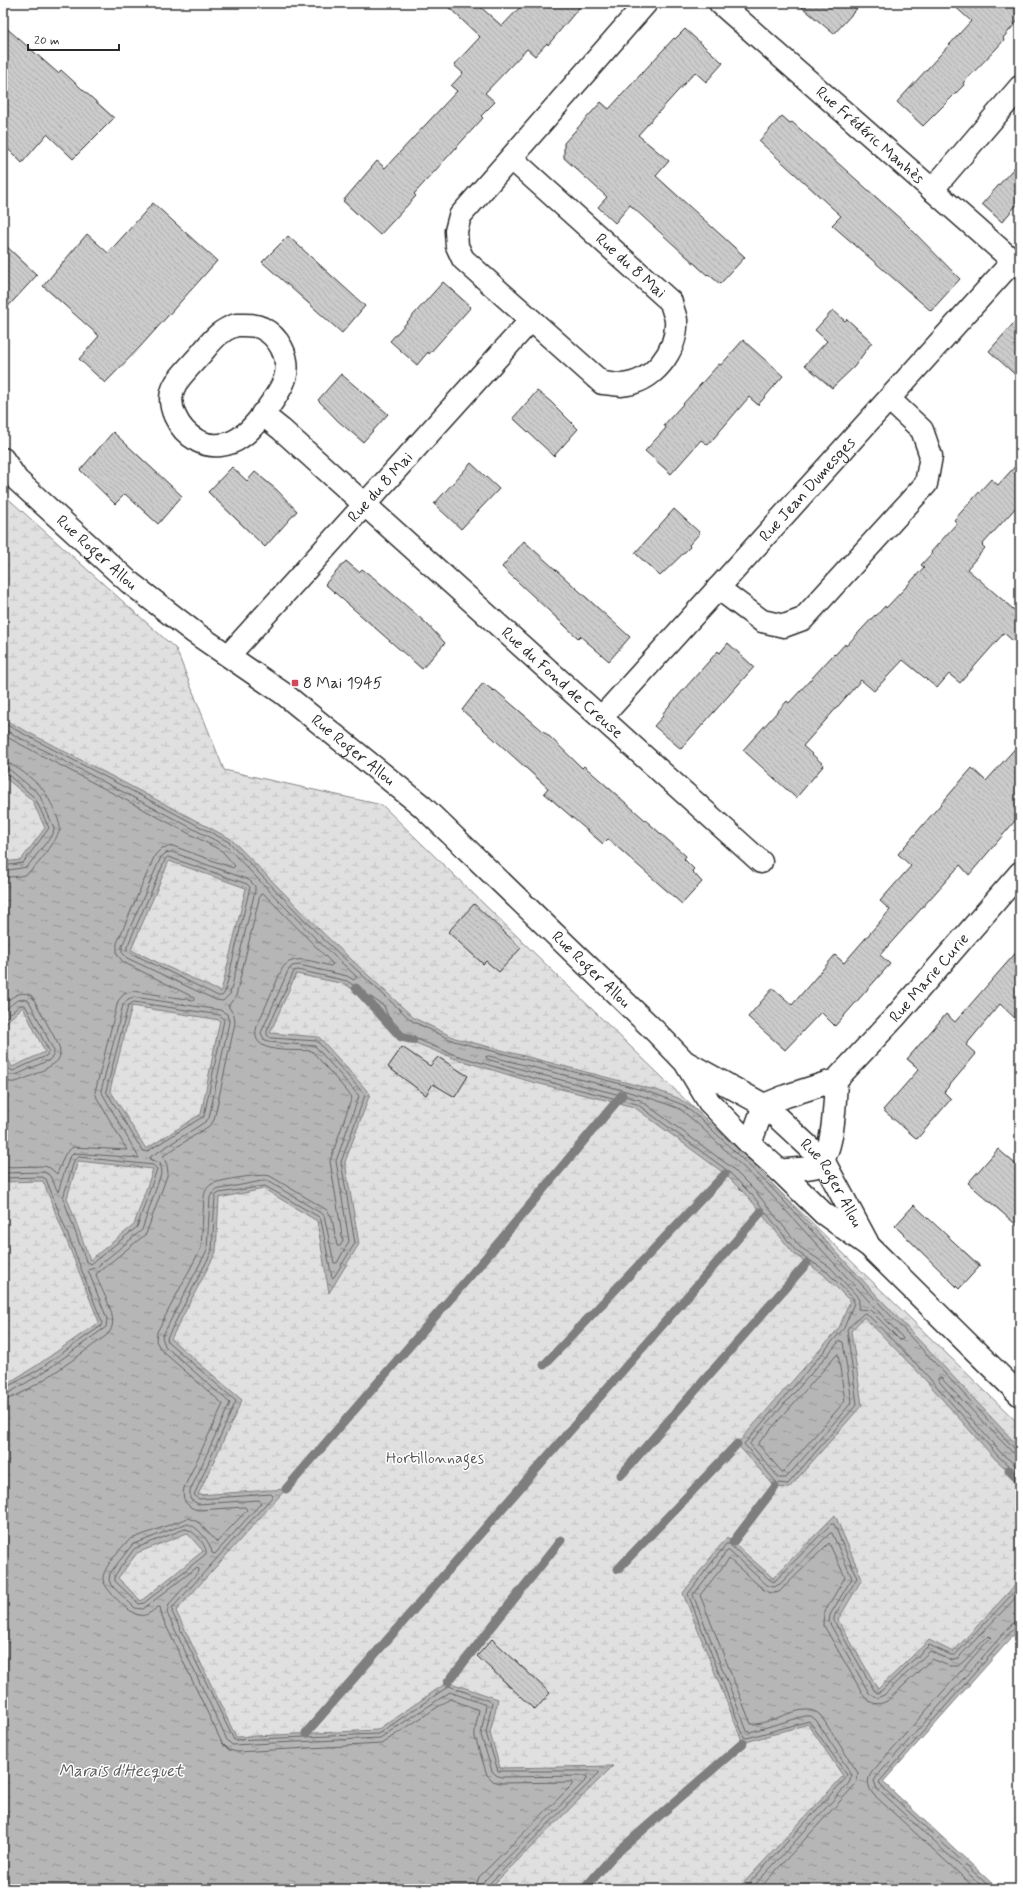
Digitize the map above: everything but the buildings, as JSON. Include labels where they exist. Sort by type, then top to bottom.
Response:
[{"type":"street","name":"Rue du 8 Mai","points":[[511,158],[671,302],[676,320],[674,338],[668,356],[655,370],[639,380],[621,385],[602,383],[463,259],[457,246],[456,231],[460,216],[646,3]]},
{"type":"street","name":"Rue Frédéric Manhès","points":[[720,3],[1017,264]]},
{"type":"street","points":[[932,190],[1020,87]]},
{"type":"street","name":"Rue Jean Dumesges","points":[[602,718],[889,399],[1017,264]]},
{"type":"street","name":"Rue du 8 Mai","points":[[229,655],[531,320]]},
{"type":"street","points":[[236,325],[249,325],[262,328],[273,336],[282,347],[286,360],[284,380],[282,386],[262,414],[242,437],[230,444],[215,446],[188,436],[179,425],[173,412],[172,398],[176,384],[223,329],[236,325]]},
{"type":"street","points":[[718,588],[762,621],[784,626],[803,619],[926,484],[931,456],[922,430],[889,399]]},
{"type":"street","name":"Rue du Fond de Creuse","points":[[262,414],[282,430],[761,862]]},
{"type":"street","name":"Rue Roger Allou","points":[[3,459],[17,480],[130,582],[196,633],[284,694],[422,806],[686,1062],[709,1102],[750,1144],[823,1213],[869,1246],[1020,1395]]},
{"type":"street","name":"Rue Marie Curie","points":[[836,1080],[895,1017],[1020,873]]},
{"type":"street","name":"Rue Roger Allou","points":[[686,1062],[764,1105],[823,1160],[869,1246]]},
{"type":"street","points":[[750,1144],[764,1105],[836,1080],[831,1139],[823,1160],[817,1166],[780,1171]]},
{"type":"green space","name":"Hortillonnages","points":[[3,494],[176,649],[224,770],[382,805],[1020,1425],[1020,1612],[864,1780],[957,1889],[3,1889]]},
{"type":"water","name":"Marais d'Hecquet","points":[[3,719],[231,839],[323,933],[414,1018],[455,1038],[659,1091],[678,1098],[695,1109],[750,1160],[1020,1448],[1020,1481],[995,1459],[920,1374],[864,1317],[851,1331],[862,1405],[789,1488],[775,1487],[737,1444],[839,1328],[850,1301],[823,1274],[794,1254],[750,1199],[725,1174],[634,1107],[532,1082],[453,1058],[403,1038],[384,1017],[382,1009],[345,984],[296,974],[270,1033],[319,1037],[370,1094],[345,1162],[359,1244],[329,1293],[317,1221],[264,1189],[219,1198],[216,1252],[171,1339],[242,1400],[198,1495],[286,1489],[176,1611],[236,1737],[377,1730],[448,1682],[498,1699],[490,1733],[500,1768],[613,1766],[489,1889],[3,1889],[3,1386],[36,1366],[99,1322],[43,1181],[3,1182],[3,1049],[12,1067],[45,1052],[23,1007],[3,1025],[3,862],[21,860],[45,828],[32,800],[3,776]],"holes":[[[169,861],[246,888],[221,992],[131,950]],[[132,1006],[220,1020],[201,1114],[146,1149],[110,1090]],[[78,1161],[153,1169],[134,1225],[90,1260],[67,1198]],[[187,1533],[203,1551],[141,1601],[118,1578],[137,1553]]]},
{"type":"water","points":[[835,1515],[862,1579],[838,1620],[878,1689],[929,1640],[953,1652],[1020,1580],[1020,1628],[883,1782],[998,1889],[738,1889],[843,1776],[808,1724],[743,1743],[683,1593],[727,1537],[773,1578]]},
{"type":"waterway","points":[[356,988],[401,1037],[413,1040]]},
{"type":"waterway","points":[[286,1489],[489,1254],[622,1095]]},
{"type":"waterway","points":[[544,1365],[725,1174]]},
{"type":"waterway","points":[[306,1733],[761,1212]]},
{"type":"waterway","points":[[621,1475],[807,1263]]},
{"type":"waterway","points":[[618,1569],[737,1444]]},
{"type":"waterway","points":[[1009,1470],[1020,1482]]},
{"type":"waterway","points":[[733,1542],[775,1487]]},
{"type":"waterway","points":[[448,1682],[561,1540]]},
{"type":"waterway","points":[[584,1889],[614,1855],[743,1743]]},
{"type":"place","name":"8 Mai 1945","points":[[295,683]]}]
